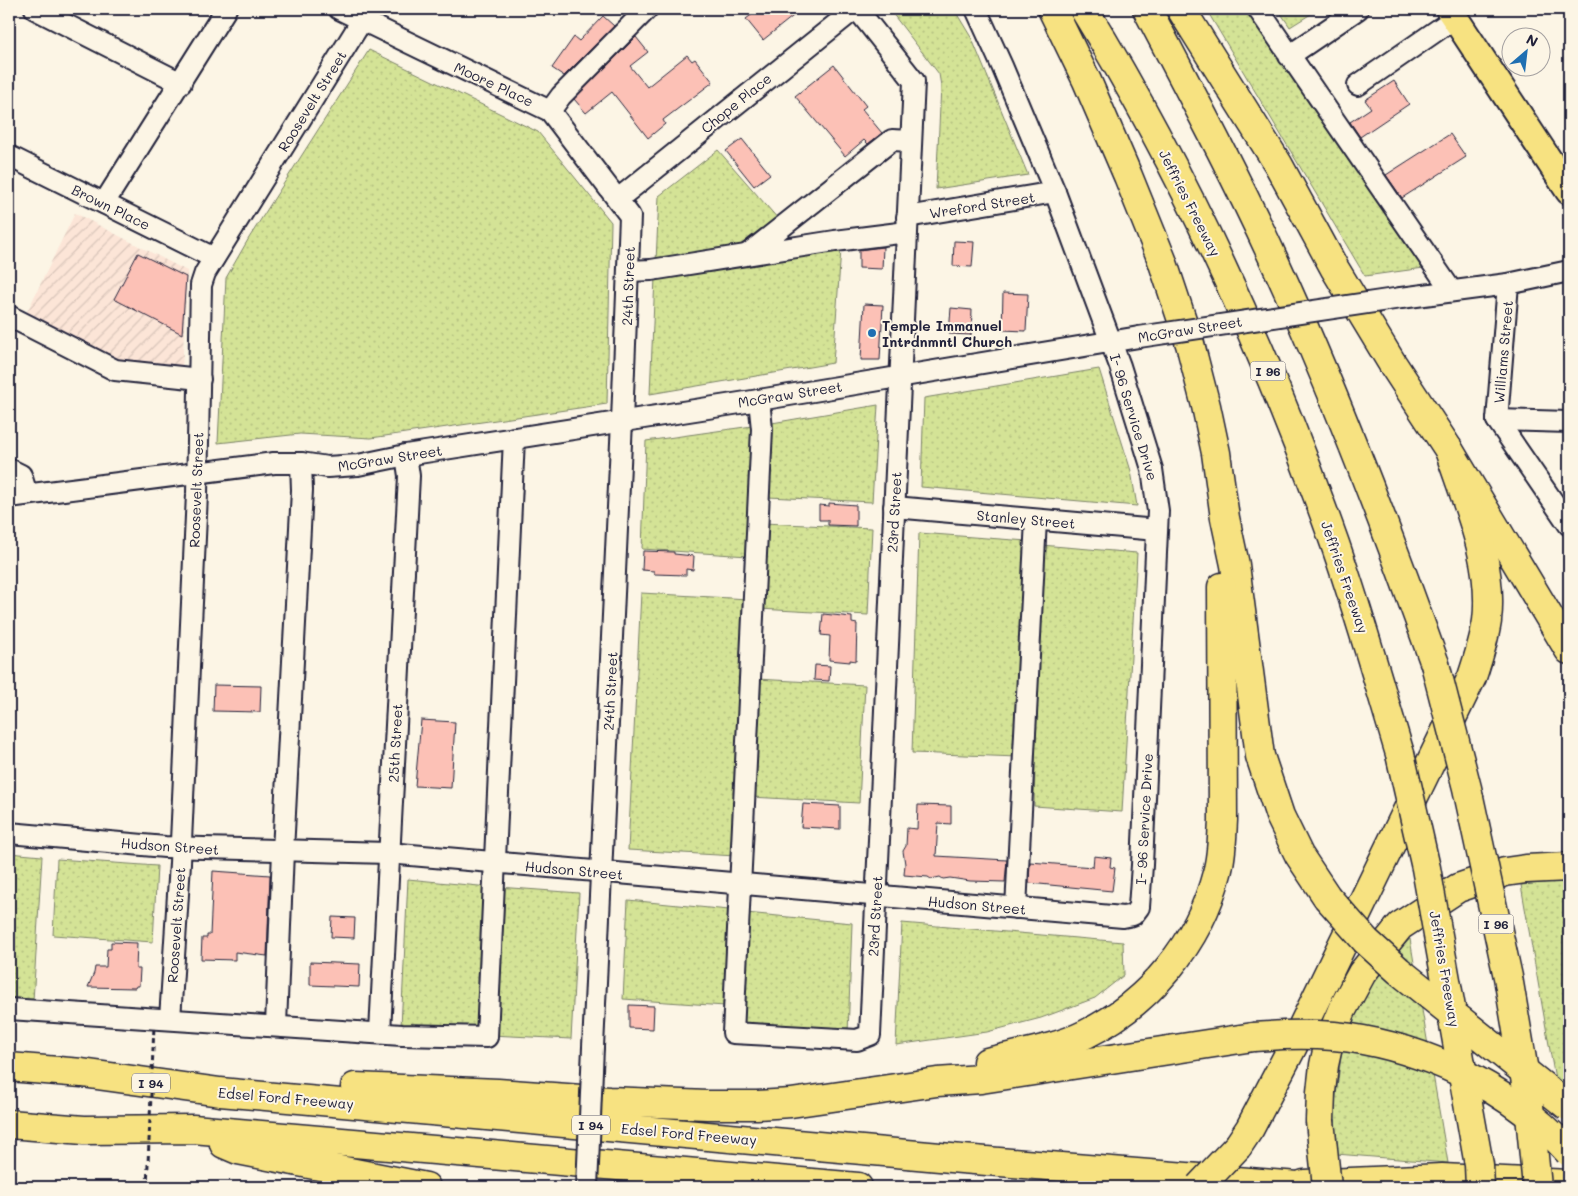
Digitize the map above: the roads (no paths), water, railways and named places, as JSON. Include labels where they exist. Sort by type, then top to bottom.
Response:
[{"type":"highway","points":[[1052,9],[1087,81],[1162,260],[1190,344],[1216,454],[1225,518],[1235,565],[1260,756],[1280,816],[1300,855],[1326,897],[1366,941],[1399,971],[1569,1107]]},
{"type":"highway","name":"Jeffries Freeway","points":[[1084,9],[1162,146],[1214,248],[1263,358],[1299,447],[1335,545],[1400,754],[1426,868],[1479,1165],[1480,1187]]},
{"type":"highway","name":"I 96","points":[[1147,9],[1222,150],[1273,258],[1343,419],[1391,541],[1435,664],[1467,788],[1508,977],[1528,1095],[1537,1187]]},
{"type":"highway","points":[[1181,9],[1278,164],[1335,269],[1392,363],[1449,450],[1569,650]]},
{"type":"highway","points":[[1199,1187],[1238,1146],[1250,1128],[1293,1046],[1472,677],[1480,653],[1487,621],[1486,570],[1481,545],[1449,450]]},
{"type":"highway","points":[[937,1082],[983,1063],[1052,1046],[1085,1034],[1107,1021],[1137,1001],[1158,981],[1179,955],[1204,913],[1218,872],[1223,820],[1222,566],[1225,518]]},
{"type":"highway","points":[[1327,1187],[1320,1121],[1324,1066],[1329,1042],[1342,1010],[1362,973],[1400,926],[1458,888],[1505,872],[1569,867]]},
{"type":"highway","points":[[220,1092],[345,1086],[498,1093],[609,1101],[757,1105],[791,1103],[937,1082],[981,1080],[1253,1037],[1300,1034],[1361,1039],[1429,1058],[1492,1090],[1537,1121],[1569,1152]]},
{"type":"highway","points":[[9,1063],[82,1073]]},
{"type":"highway","name":"Edsel Ford Freeway","points":[[9,1068],[82,1073],[220,1092],[972,1159],[1300,1186],[1442,1178],[1569,1184]]},
{"type":"highway","points":[[9,1124],[84,1130],[193,1129],[858,1187]]},
{"type":"highway","points":[[193,1129],[238,1150],[426,1187]]},
{"type":"main road","points":[[1452,13],[1569,191]]},
{"type":"street","points":[[35,9],[181,82]]},
{"type":"street","points":[[104,203],[226,9]]},
{"type":"street","name":"Moore Place","points":[[339,9],[366,15],[550,110],[618,199]]},
{"type":"street","points":[[550,110],[561,96],[647,9]]},
{"type":"street","name":"23rd Street","points":[[741,884],[734,1033],[856,1040],[870,1035],[914,81],[856,9]]},
{"type":"street","name":"Chope Place","points":[[618,199],[856,9]]},
{"type":"street","name":"I- 96 Service Drive","points":[[976,9],[1056,192],[1111,341],[1152,469],[1158,511],[1142,865],[1139,907],[1136,912]]},
{"type":"street","points":[[1258,9],[1451,290]]},
{"type":"street","points":[[1289,56],[1358,9]]},
{"type":"street","points":[[1358,85],[1452,13]]},
{"type":"street","name":"Roosevelt Street","points":[[162,1022],[180,848],[198,474],[201,285],[205,273],[214,258],[366,15]]},
{"type":"street","points":[[747,254],[892,140],[911,141]]},
{"type":"street","name":"Brown Place","points":[[9,156],[214,258]]},
{"type":"street","name":"Wreford Street","points":[[629,271],[651,270],[889,233],[907,225],[1056,192]]},
{"type":"street","name":"24th Street","points":[[586,1187],[629,271],[630,216],[618,199]]},
{"type":"street","name":"McGraw Street","points":[[18,495],[274,463],[327,467],[358,465],[406,455],[758,400],[1111,341],[1451,290],[1508,284],[1569,271]]},
{"type":"street","name":"Williams Street","points":[[1497,420],[1508,284]]},
{"type":"street","points":[[9,316],[115,370],[200,379]]},
{"type":"street","points":[[741,884],[762,429],[758,400]]},
{"type":"street","points":[[1497,420],[1569,422]]},
{"type":"street","points":[[1497,420],[1569,525]]},
{"type":"street","points":[[9,1009],[162,1022],[276,1025],[402,1034],[487,1037],[514,438]]},
{"type":"street","name":"25th Street","points":[[380,1032],[409,476],[406,455]]},
{"type":"street","points":[[276,1025],[302,490],[301,464]]},
{"type":"street","points":[[9,469],[21,475],[18,495]]},
{"type":"street","name":"Stanley Street","points":[[894,508],[1157,530]]},
{"type":"street","points":[[1016,908],[1036,520]]},
{"type":"street","name":"Hudson Street","points":[[9,833],[180,848],[388,854],[1123,917],[1133,915],[1136,912]]},
{"type":"place","name":"Temple Immanuel Intrdnmntl Church","points":[[872,333]]}]
